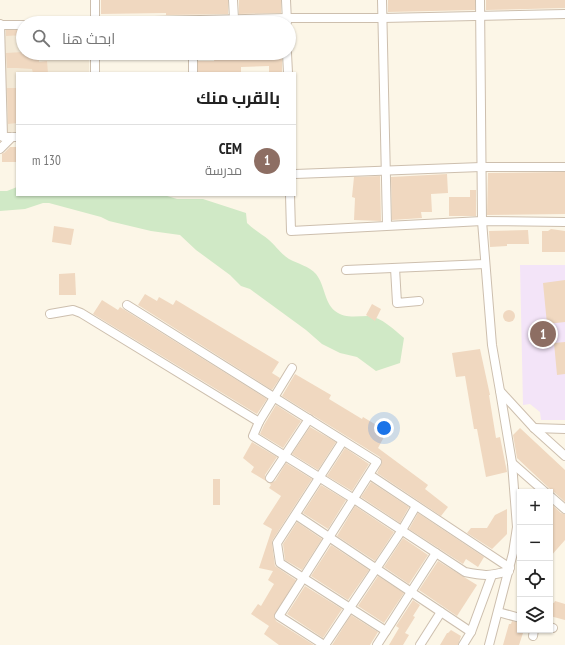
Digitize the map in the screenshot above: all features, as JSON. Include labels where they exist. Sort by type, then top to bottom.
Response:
[{"type":"street","points":[[95,0],[95,16]]},
{"type":"street","points":[[233,0],[234,16]]},
{"type":"street","points":[[286,0],[287,16]]},
{"type":"street","points":[[382,0],[387,225]]},
{"type":"street","points":[[480,0],[482,221],[485,264],[492,345],[512,463],[517,527],[513,553],[489,645]]},
{"type":"street","points":[[296,20],[565,14]]},
{"type":"street","points":[[14,137],[3,137],[0,25],[16,24]]},
{"type":"street","points":[[95,60],[95,72]]},
{"type":"street","points":[[193,60],[193,72]]},
{"type":"street","points":[[287,60],[288,72]]},
{"type":"street","points":[[0,149],[14,137]]},
{"type":"street","points":[[296,174],[481,167],[565,167]]},
{"type":"street","points":[[290,196],[291,231],[482,221],[565,222]]},
{"type":"street","points":[[346,270],[485,264]]},
{"type":"street","points":[[395,268],[397,303],[419,301]]},
{"type":"street","points":[[127,305],[377,462],[279,616],[325,645],[402,530],[416,506]]},
{"type":"street","points":[[50,314],[73,310],[81,313],[259,422]]},
{"type":"street","points":[[292,368],[259,422],[253,436],[354,499],[465,572],[482,576],[492,575],[509,569]]},
{"type":"street","points":[[500,392],[534,428],[565,456]]},
{"type":"street","points":[[270,478],[309,419]]},
{"type":"street","points":[[534,428],[565,429]]},
{"type":"street","points":[[344,441],[278,543],[280,563],[386,631]]},
{"type":"street","points":[[512,463],[542,489]]},
{"type":"street","points":[[370,475],[509,569]]},
{"type":"street","points":[[553,499],[565,509]]},
{"type":"street","points":[[296,515],[471,632]]},
{"type":"street","points":[[376,645],[436,553]]},
{"type":"street","points":[[463,645],[471,632],[492,575]]},
{"type":"street","points":[[420,645],[441,612]]},
{"type":"street","points":[[498,612],[517,617]]},
{"type":"shaded area","points":[[5,29],[16,29],[16,60],[89,60],[89,72],[16,72],[16,132],[6,132]]},
{"type":"shaded area","points":[[520,265],[565,265],[565,420],[541,420],[540,412],[530,404],[523,405]]},
{"type":"green space","points":[[16,187],[16,196],[167,196],[177,199],[203,199],[246,213],[247,223],[269,240],[289,259],[307,267],[316,274],[331,307],[335,311],[339,314],[347,316],[373,317],[388,324],[404,338],[400,363],[376,371],[357,357],[340,353],[322,344],[306,330],[250,289],[241,286],[230,275],[196,250],[180,235],[151,231],[109,221],[101,217],[49,203],[43,203],[25,209],[0,211],[0,191],[7,191]]},
{"type":"building","points":[[101,0],[228,0],[228,14],[101,14]]},
{"type":"building","points":[[239,0],[281,0],[281,13],[239,14]]},
{"type":"building","points":[[388,0],[475,0],[475,10],[388,12]]},
{"type":"building","points":[[486,0],[565,0],[565,8],[486,10]]},
{"type":"building","points":[[6,30],[16,30],[16,35],[6,36]]},
{"type":"building","points":[[16,52],[16,60],[39,60],[39,62],[47,61],[48,72],[33,72],[32,69],[7,68],[6,53]]},
{"type":"building","points":[[282,60],[282,72],[269,72],[269,66],[241,67],[241,72],[198,72],[198,61]]},
{"type":"building","points":[[7,88],[16,88],[16,123],[8,124]]},
{"type":"building","points":[[10,147],[16,147],[16,162],[2,162],[2,154],[0,154],[4,153]]},
{"type":"building","points":[[565,172],[565,214],[487,215],[488,173]]},
{"type":"building","points":[[447,174],[448,193],[431,194],[432,212],[421,212],[422,218],[392,220],[391,177]]},
{"type":"building","points":[[380,176],[381,221],[354,220],[355,198],[352,197],[354,177]]},
{"type":"building","points":[[470,190],[476,190],[476,216],[449,216],[449,197],[470,197]]},
{"type":"building","points":[[54,226],[74,229],[71,245],[52,242]]},
{"type":"building","points":[[551,229],[565,231],[565,252],[542,252],[542,231],[548,231]]},
{"type":"building","points":[[528,230],[529,244],[507,244],[507,246],[490,247],[489,231]]},
{"type":"building","points":[[75,273],[76,295],[59,295],[59,274]]},
{"type":"building","points":[[565,280],[565,322],[547,324],[543,283]]},
{"type":"building","points":[[145,294],[157,301],[159,297],[173,305],[176,300],[279,362],[272,373],[280,378],[272,390],[138,305]]},
{"type":"building","points":[[102,300],[118,310],[120,307],[267,399],[257,414],[93,314]]},
{"type":"building","points":[[372,304],[381,309],[375,321],[366,315]]},
{"type":"building","points":[[507,310],[511,310],[515,316],[511,322],[507,322],[503,318],[503,314]]},
{"type":"building","points":[[565,342],[565,374],[557,375],[554,343]]},
{"type":"building","points":[[480,349],[490,395],[496,438],[500,437],[507,472],[486,477],[477,429],[474,429],[465,376],[456,377],[452,353]]},
{"type":"building","points":[[295,374],[331,395],[329,399],[362,419],[363,417],[383,429],[380,434],[384,437],[378,448],[428,485],[425,489],[448,507],[441,516],[377,473],[382,463],[380,457],[282,396]]},
{"type":"building","points":[[276,405],[301,421],[283,448],[260,434]]},
{"type":"building","points":[[310,427],[336,442],[318,470],[292,454]]},
{"type":"building","points":[[520,428],[565,470],[565,502],[553,492],[553,489],[550,489],[517,458],[513,435]]},
{"type":"building","points":[[252,442],[277,457],[265,475],[266,481],[251,472],[254,467],[243,458]]},
{"type":"building","points":[[345,448],[369,464],[352,491],[327,476]]},
{"type":"building","points":[[286,463],[312,479],[272,541],[275,566],[296,580],[274,616],[276,621],[314,645],[279,645],[264,634],[269,626],[251,614],[258,604],[261,606],[274,584],[268,580],[273,571],[259,568],[272,529],[263,524],[281,496],[269,488],[271,485],[269,483],[275,481]]},
{"type":"building","points":[[213,479],[220,479],[220,505],[213,505]]},
{"type":"building","points":[[371,482],[409,507],[400,523],[361,497]]},
{"type":"building","points":[[321,485],[346,500],[328,529],[303,513]]},
{"type":"building","points":[[355,506],[394,532],[375,561],[337,536]]},
{"type":"building","points":[[553,506],[561,513],[565,514],[565,540],[553,554]]},
{"type":"building","points":[[507,509],[507,534],[492,549],[467,533],[471,528],[487,528],[495,515]]},
{"type":"building","points":[[418,513],[484,557],[478,567],[466,559],[463,564],[409,529]]},
{"type":"building","points":[[297,522],[322,539],[302,570],[285,560],[283,544]]},
{"type":"building","points":[[403,538],[428,555],[409,584],[384,567]]},
{"type":"building","points":[[331,545],[369,570],[348,600],[311,576]]},
{"type":"building","points":[[438,561],[477,585],[457,616],[419,590]]},
{"type":"building","points":[[378,576],[404,593],[384,623],[358,606]]},
{"type":"building","points":[[305,586],[342,609],[323,638],[287,614]]},
{"type":"building","points":[[413,600],[420,605],[413,616],[415,617],[405,633],[409,635],[403,645],[389,645],[399,628],[396,626]]},
{"type":"building","points":[[555,601],[565,604],[565,620],[553,617]]},
{"type":"building","points":[[351,615],[378,632],[370,645],[332,645]]},
{"type":"building","points":[[512,621],[517,622],[517,633],[523,633],[519,645],[503,645],[509,624],[511,624]]},
{"type":"building","points":[[451,630],[461,636],[458,645],[440,645],[447,633]]},
{"type":"place","name":"CEM","points":[[543,334]]}]
